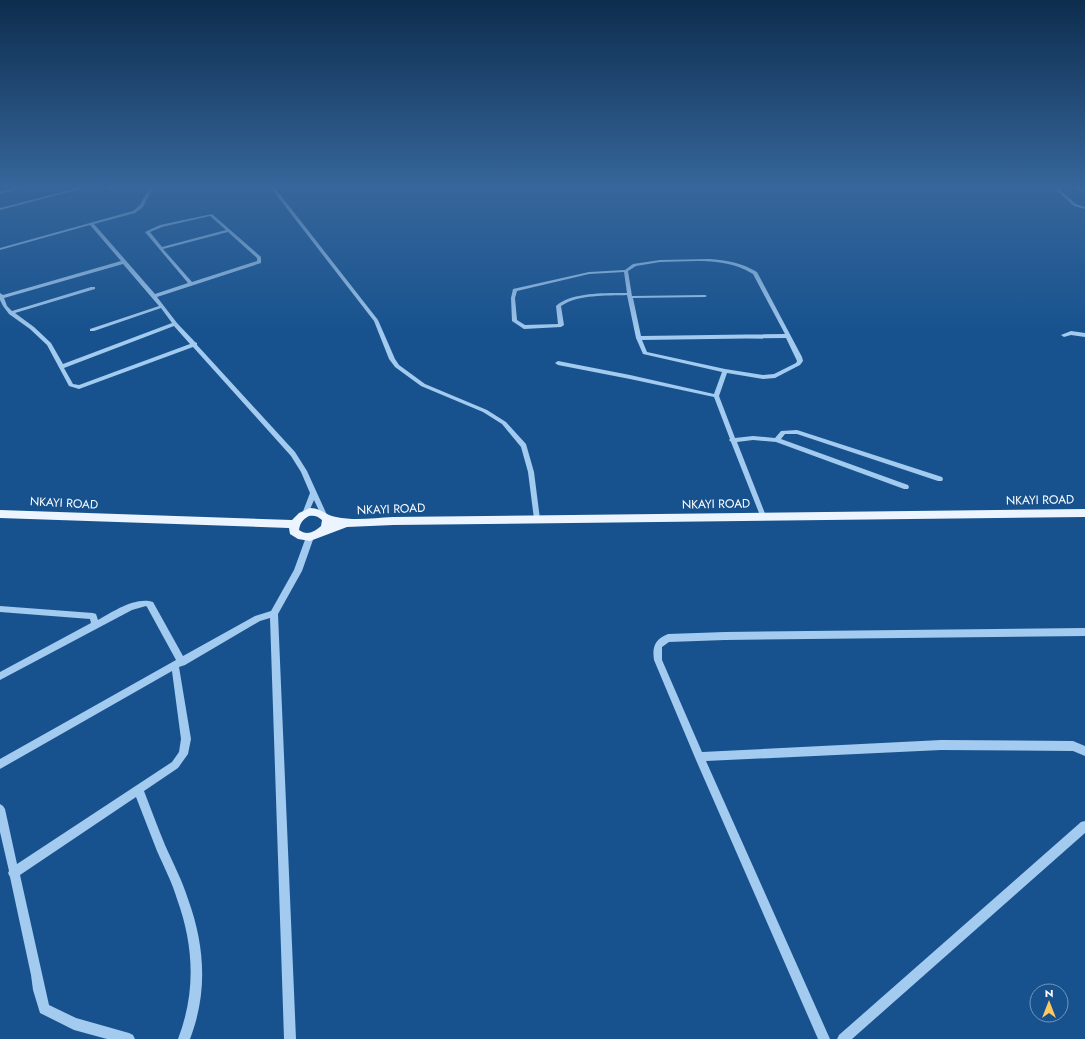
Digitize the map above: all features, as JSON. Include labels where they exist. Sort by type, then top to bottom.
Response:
[{"type":"main road","name":"NKAYI ROAD","points":[[305,514],[318,512],[325,516],[347,523]]},
{"type":"main road","name":"NKAYI ROAD","points":[[310,537],[347,523],[393,521],[1085,513]]},
{"type":"main road","name":"NKAYI ROAD","points":[[0,514],[294,524]]},
{"type":"main road","points":[[305,514],[300,516],[294,524],[294,531],[300,537],[310,537]]},
{"type":"main road","points":[[323,531],[327,523],[325,516]]},
{"type":"street","points":[[0,249],[48,236]]},
{"type":"street","points":[[102,236],[154,296],[175,324],[195,344],[293,454],[304,471],[325,516]]},
{"type":"street","points":[[151,236],[191,284]]},
{"type":"street","points":[[161,248],[206,236]]},
{"type":"street","points":[[154,296],[259,262],[259,258],[234,236]]},
{"type":"street","points":[[312,236],[376,321],[392,359],[397,366],[423,385],[485,411],[504,423],[524,446],[531,472],[537,519]]},
{"type":"street","points":[[626,271],[630,295],[639,338],[642,349],[645,353],[725,372],[768,378],[776,376],[794,367],[800,361],[755,272],[749,268],[727,261],[660,261],[635,265],[626,271],[589,273],[517,288],[513,291],[515,321],[524,327],[561,325],[558,306],[566,301],[602,294],[630,295],[705,296]]},
{"type":"street","points":[[124,262],[1,296],[4,306],[32,328],[49,344],[71,385],[79,387],[195,344]]},
{"type":"street","points":[[11,313],[93,288]]},
{"type":"street","points":[[92,330],[162,306]]},
{"type":"street","points":[[61,367],[175,324]]},
{"type":"street","points":[[1064,335],[1085,334]]},
{"type":"street","points":[[639,338],[788,336]]},
{"type":"street","points":[[558,363],[716,396]]},
{"type":"street","points":[[725,372],[716,396],[732,440],[764,516]]},
{"type":"street","points":[[777,440],[783,432],[797,432],[940,479]]},
{"type":"street","points":[[732,440],[753,438],[777,440],[906,487]]},
{"type":"street","points":[[305,514],[314,492]]},
{"type":"street","points":[[290,1039],[274,614],[298,571],[310,537]]},
{"type":"street","points":[[0,676],[95,625],[138,604],[146,602],[150,604],[178,664],[186,739],[183,754],[169,770],[138,789],[13,873]]},
{"type":"street","points":[[0,609],[93,616],[95,625]]},
{"type":"street","points":[[0,764],[258,618],[274,614]]},
{"type":"street","points":[[824,1039],[699,757],[658,660],[656,649],[660,641],[668,638],[1085,632]]},
{"type":"street","points":[[699,757],[941,744],[1073,746],[1085,751]]},
{"type":"street","points":[[138,789],[184,900],[195,946],[197,982],[192,1014],[184,1039]]},
{"type":"street","points":[[0,810],[44,1009],[74,1024],[129,1039]]},
{"type":"street","points":[[843,1039],[1085,826]]}]
